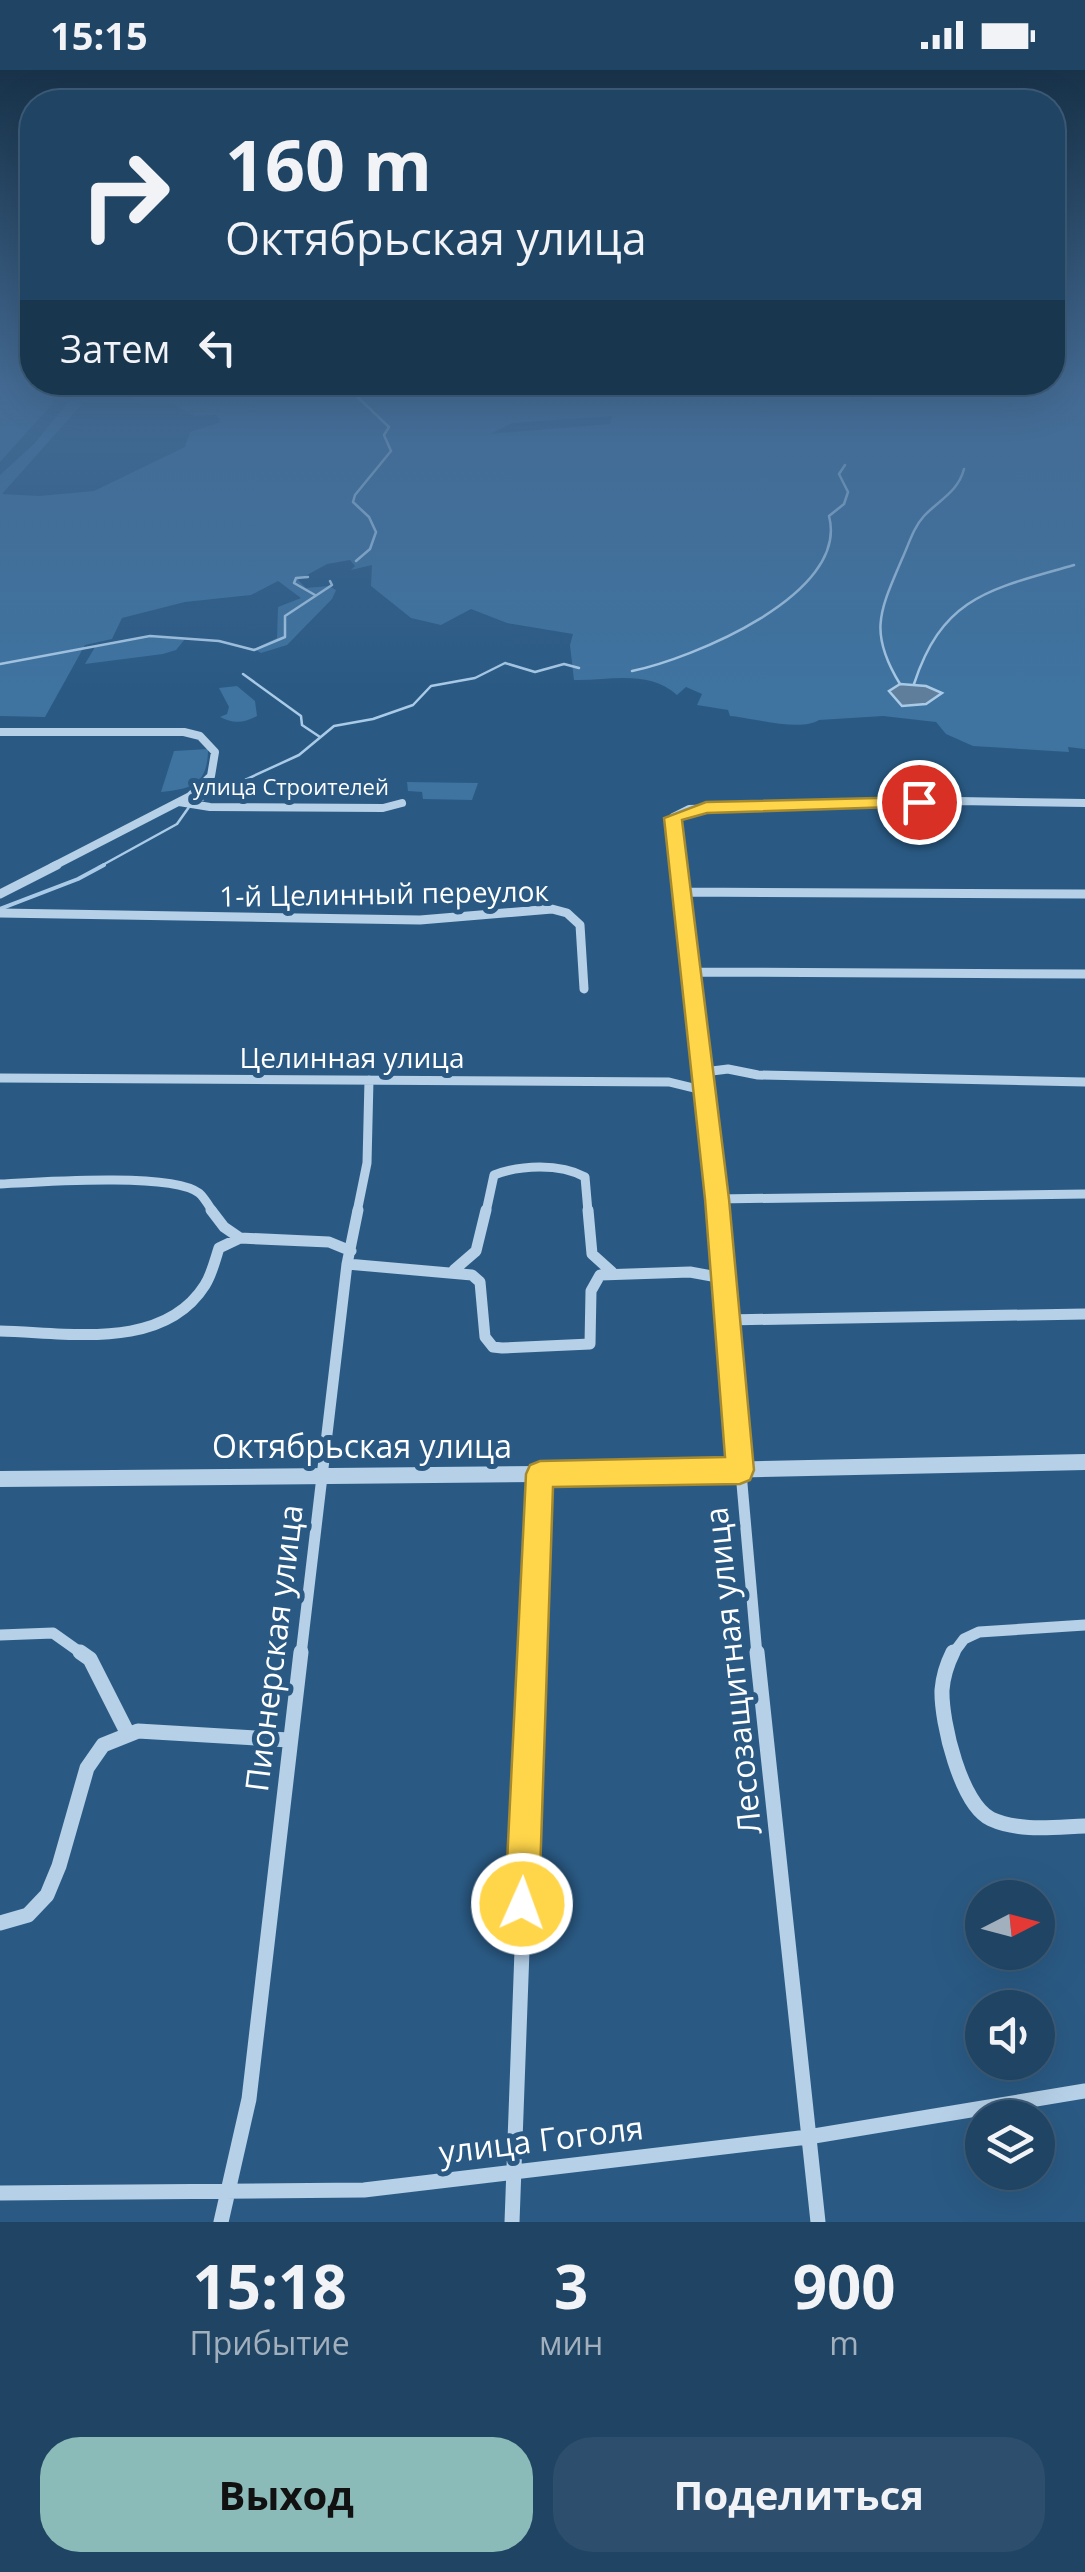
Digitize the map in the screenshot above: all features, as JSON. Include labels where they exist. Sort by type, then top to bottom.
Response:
[{"type":"street","points":[[0,732],[165,731],[200,736],[216,752],[211,776],[200,788],[0,894]]},
{"type":"street","name":"Лесозащитная улица","points":[[818,2222],[740,1470],[717,1199],[702,1090],[704,1072],[672,818],[690,810],[724,806],[958,801],[1085,803]]},
{"type":"street","name":"улица Строителей","points":[[178,802],[210,808],[383,808],[402,803]]},
{"type":"street","points":[[680,892],[1085,894]]},
{"type":"street","name":"1-й Целинный переулок","points":[[0,914],[420,920],[552,910],[567,913],[580,925],[584,989]]},
{"type":"street","points":[[692,972],[1085,974]]},
{"type":"street","points":[[704,1072],[1042,1078],[1085,1083]]},
{"type":"street","name":"Целинная улица","points":[[0,1078],[670,1082],[702,1090]]},
{"type":"street","name":"Пионерская улица","points":[[220,2222],[248,2099],[349,1258],[367,1163],[369,1080]]},
{"type":"street","points":[[450,1272],[471,1261],[483,1240],[491,1180],[508,1169],[581,1172],[592,1254],[612,1272]]},
{"type":"street","points":[[0,1184],[70,1180],[176,1184],[198,1192],[224,1227],[240,1238]]},
{"type":"street","points":[[717,1199],[1085,1194]]},
{"type":"street","points":[[0,1331],[84,1334],[154,1328],[174,1318],[204,1286],[218,1248],[240,1238],[328,1242],[349,1258],[472,1275],[480,1282],[485,1338],[493,1347],[508,1349],[537,1343],[582,1347],[590,1344],[588,1302],[592,1283],[600,1275],[690,1272],[723,1278]]},
{"type":"street","points":[[726,1320],[1085,1314]]},
{"type":"street","name":"Октябрьская улица","points":[[0,1479],[540,1474],[1085,1462]]},
{"type":"street","points":[[512,2222],[540,1474]]},
{"type":"street","points":[[1085,1625],[1057,1624],[970,1634],[950,1655],[942,1691],[970,1804],[985,1816],[1013,1825],[1085,1826]]},
{"type":"street","points":[[0,1634],[53,1633],[90,1659],[126,1732]]},
{"type":"street","points":[[0,1923],[14,1923],[44,1901],[84,1776],[102,1746],[126,1732],[289,1740]]},
{"type":"street","name":"улица Гоголя","points":[[0,2193],[364,2190],[808,2137],[1085,2091]]},
{"type":"shaded area","points":[[0,488],[7,488],[2,494],[39,496],[94,491],[1085,488],[1085,749],[1068,747],[1069,752],[973,746],[946,734],[936,722],[883,716],[800,725],[776,723],[730,716],[728,710],[697,705],[702,694],[686,687],[677,695],[641,679],[574,680],[570,645],[573,634],[507,623],[471,609],[441,625],[411,618],[371,586],[372,565],[351,570],[355,566],[350,560],[327,564],[298,580],[306,588],[329,586],[336,590],[332,599],[287,645],[261,653],[254,649],[277,638],[278,607],[301,598],[278,581],[251,595],[185,602],[122,618],[112,639],[85,645],[45,717],[0,716]]},
{"type":"shaded area","points":[[153,637],[185,639],[176,650],[163,654],[85,664],[95,647]]},
{"type":"shaded area","points":[[900,684],[926,686],[942,693],[926,704],[902,706],[889,691]]},
{"type":"shaded area","points":[[237,686],[255,701],[257,716],[238,722],[220,717],[227,714],[229,707],[219,688]]},
{"type":"shaded area","points":[[208,749],[205,770],[196,783],[161,792],[174,751]]},
{"type":"shaded area","points":[[407,782],[478,783],[472,800],[423,799],[422,792],[408,791]]},
{"type":"waterway","points":[[356,561],[370,549],[376,532],[369,517],[353,502],[360,488]]},
{"type":"waterway","points":[[632,671],[725,638],[791,597],[815,572],[829,545],[829,516],[844,504],[846,488]]},
{"type":"waterway","points":[[900,684],[884,650],[883,608],[917,526],[954,488]]},
{"type":"waterway","points":[[914,684],[940,631],[974,600],[1018,581],[1074,565]]},
{"type":"waterway","points":[[308,577],[296,578],[294,583],[315,595]]},
{"type":"waterway","points":[[0,664],[150,636],[219,641],[254,650],[285,637],[285,616],[332,585],[330,581]]},
{"type":"waterway","points":[[197,802],[299,755],[334,726],[373,719],[413,705],[431,686],[475,678],[505,663],[535,672],[564,664],[579,668]]},
{"type":"waterway","points":[[243,674],[301,716],[302,725],[320,737]]},
{"type":"waterway","points":[[99,867],[177,824],[189,807]]},
{"type":"waterway","points":[[0,909],[104,865]]},
{"type":"route","points":[[522,1904],[540,1474],[740,1470],[717,1199],[702,1090],[704,1072],[672,818],[706,808],[919,802]]}]
